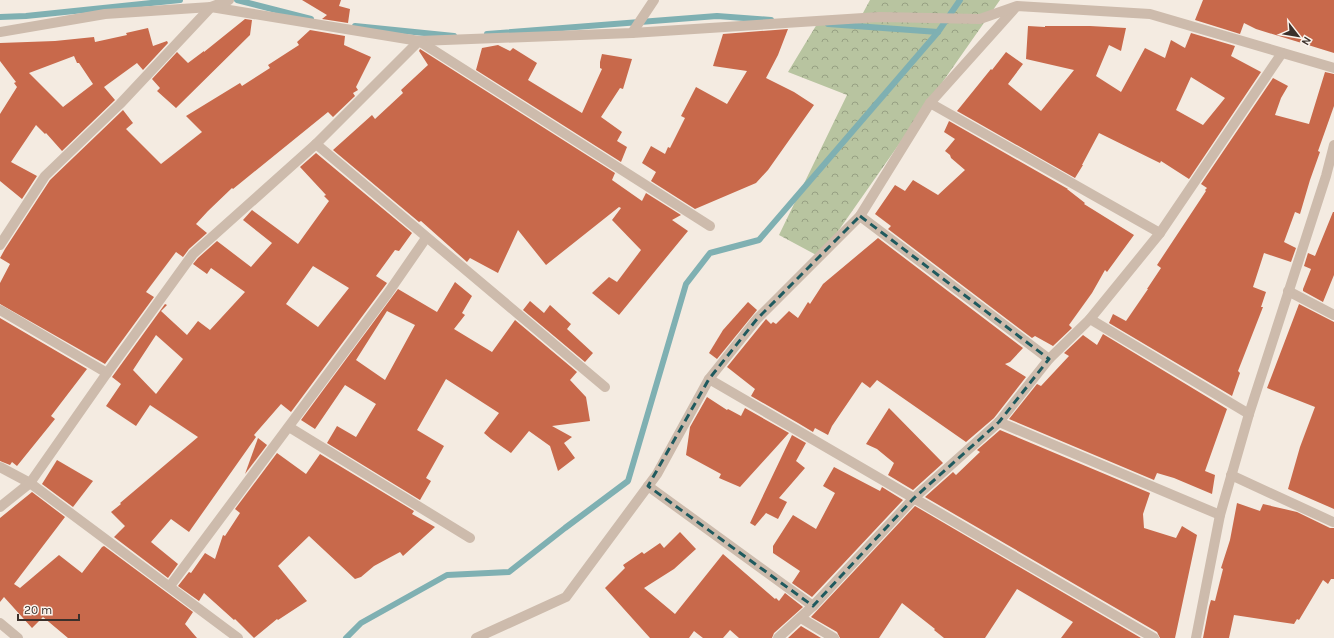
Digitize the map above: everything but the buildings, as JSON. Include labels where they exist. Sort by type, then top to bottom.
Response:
[{"type":"street","points":[[0,32],[105,14],[229,0]]},
{"type":"street","points":[[632,33],[654,0]]},
{"type":"street","points":[[208,3],[419,41],[632,33],[879,17],[980,19],[1018,3],[1150,14],[1334,68]]},
{"type":"street","points":[[0,245],[45,176],[120,104],[208,3]]},
{"type":"street","points":[[476,638],[566,596],[657,474],[709,379],[758,319],[860,216],[930,103],[1018,3]]},
{"type":"street","points":[[0,507],[30,483],[193,254],[316,144],[419,41]]},
{"type":"street","points":[[419,41],[710,226]]},
{"type":"street","points":[[778,638],[813,606],[914,498],[1000,422],[1049,359],[1090,319],[1160,232],[1282,53]]},
{"type":"street","points":[[930,103],[1160,232]]},
{"type":"street","points":[[316,144],[605,387]]},
{"type":"street","points":[[1196,638],[1220,515],[1231,475],[1288,291],[1330,178],[1334,145]]},
{"type":"street","points":[[860,216],[1049,359]]},
{"type":"street","points":[[170,586],[388,293],[426,238]]},
{"type":"street","points":[[1288,291],[1334,315]]},
{"type":"street","points":[[0,310],[107,373]]},
{"type":"street","points":[[1090,319],[1249,414]]},
{"type":"street","points":[[709,379],[1154,638]]},
{"type":"street","points":[[1000,422],[1220,515]]},
{"type":"street","points":[[289,427],[470,538]]},
{"type":"street","points":[[0,466],[30,483],[238,638]]},
{"type":"street","points":[[1231,475],[1333,522]]},
{"type":"street","points":[[648,486],[813,606]]},
{"type":"street","points":[[801,618],[834,638]]},
{"type":"street","points":[[0,623],[18,638]]},
{"type":"highlighted area","points":[[860,216],[1049,359],[999,422],[914,498],[813,606],[648,486],[709,379],[757,319]]},
{"type":"green space","points":[[870,0],[1000,0],[820,257],[779,235],[847,95],[788,72],[817,24],[857,24]]},
{"type":"waterway","points":[[0,17],[26,16],[180,0]]},
{"type":"waterway","points":[[237,0],[311,19]]},
{"type":"waterway","points":[[346,638],[361,623],[447,575],[509,572],[628,481],[686,284],[710,253],[759,240],[938,32],[960,0]]},
{"type":"waterway","points":[[487,34],[717,16],[771,20]]},
{"type":"waterway","points":[[828,24],[938,32]]},
{"type":"waterway","points":[[355,26],[454,36]]}]
